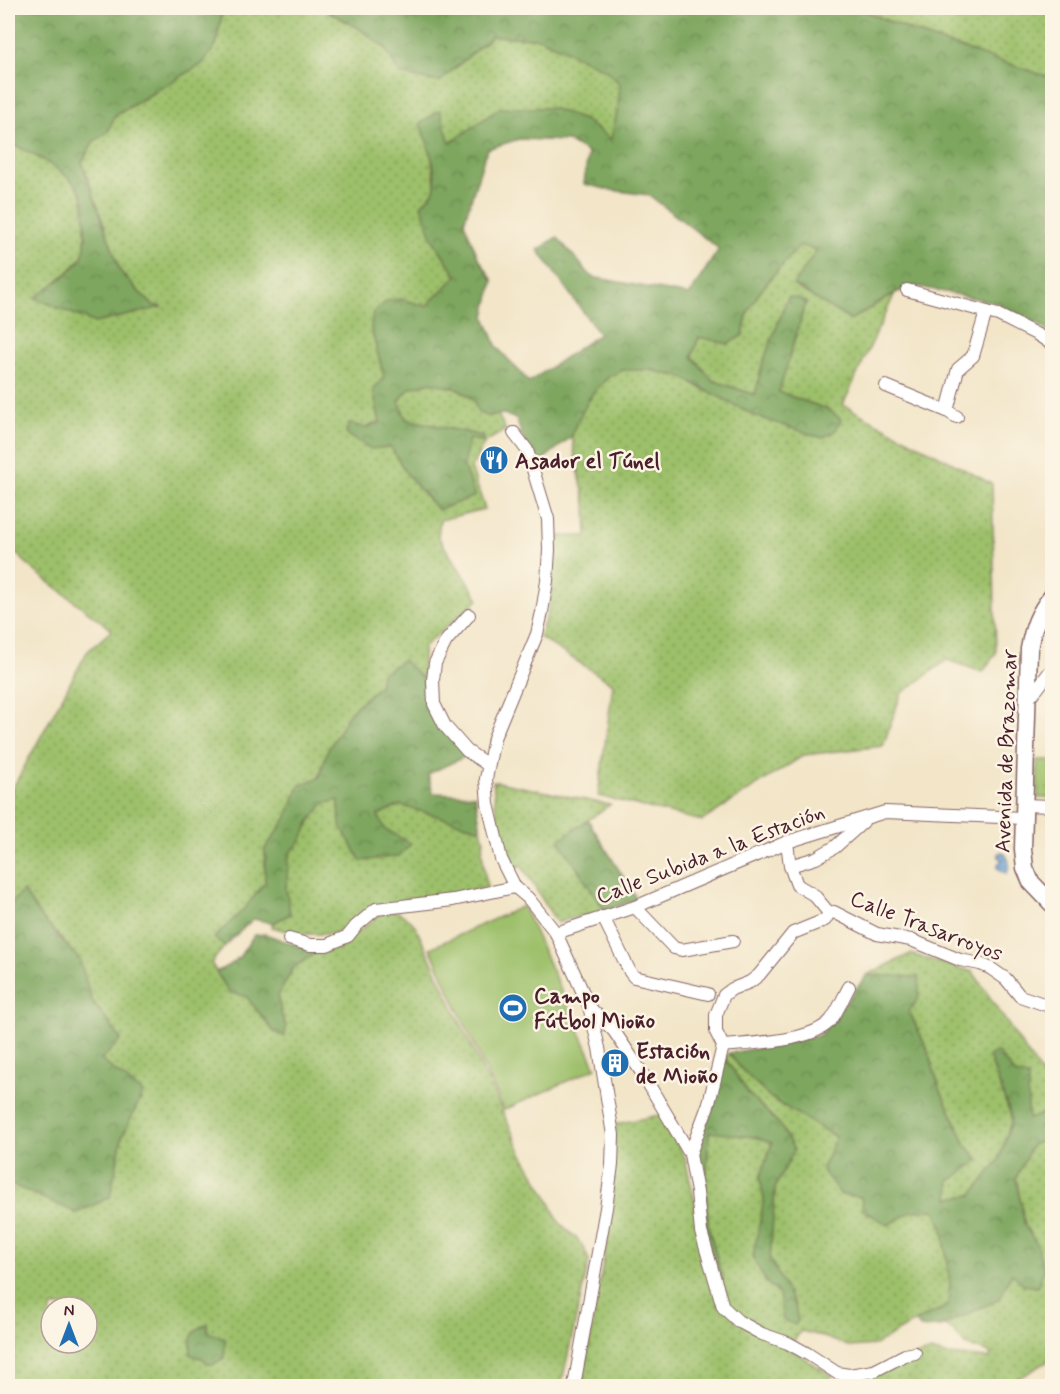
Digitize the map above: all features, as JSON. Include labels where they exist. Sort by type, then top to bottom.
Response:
[{"type":"highway","name":"Avenida de Brazomar","points":[[1053,596],[1046,603],[1033,627],[1029,649],[1023,812],[1025,868],[1031,882],[1053,904]]},
{"type":"street","points":[[907,290],[998,315],[1053,344]]},
{"type":"street","points":[[886,386],[952,414],[958,369],[973,356],[986,312]]},
{"type":"street","points":[[514,433],[527,450],[548,519],[547,580],[537,634],[494,738],[486,779],[488,804],[501,859],[515,887],[528,898],[556,933],[589,1006],[599,1048],[613,1135],[612,1165],[606,1208],[574,1386]]},
{"type":"street","points":[[469,615],[446,641],[435,663],[434,704],[445,726],[467,751],[488,765]]},
{"type":"street","points":[[1028,694],[1033,694],[1053,669]]},
{"type":"street","name":"Calle Subida a la Estación","points":[[556,933],[635,907],[805,835],[885,812],[1023,812],[1053,806]]},
{"type":"street","points":[[790,866],[816,858],[835,847],[866,819]]},
{"type":"street","points":[[787,842],[790,866],[797,885],[814,895],[829,913]]},
{"type":"street","points":[[289,939],[310,945],[327,945],[348,936],[376,909],[453,900],[515,887]]},
{"type":"street","points":[[635,907],[674,948],[681,950],[733,941]]},
{"type":"street","name":"Calle Trasarroyos","points":[[690,1154],[710,1103],[723,1046],[716,1032],[716,1015],[724,995],[759,975],[794,933],[825,920],[829,913],[834,912],[877,934],[911,940],[960,960],[990,968],[1006,979],[1020,996],[1053,1007]]},
{"type":"street","points":[[603,917],[634,977],[708,994]]},
{"type":"street","points":[[723,1046],[794,1038],[816,1032],[831,1021],[849,987]]},
{"type":"street","points":[[589,1006],[614,1031],[690,1154],[701,1232],[723,1307],[738,1321],[808,1354],[837,1373],[849,1375],[874,1371],[915,1353]]},
{"type":"green space","points":[[8,8],[223,8],[216,45],[202,64],[115,115],[108,132],[93,142],[82,162],[120,271],[153,305],[162,307],[95,323],[35,298],[69,272],[83,255],[86,239],[84,205],[77,187],[60,171],[8,142]]},
{"type":"green space","points":[[223,8],[322,8],[357,27],[385,48],[400,74],[439,82],[492,36],[540,38],[606,70],[620,84],[618,108],[611,140],[584,120],[500,108],[450,143],[421,124],[431,153],[435,184],[433,240],[457,276],[426,306],[400,299],[371,328],[384,377],[373,390],[380,422],[365,428],[391,446],[406,473],[462,465],[469,439],[483,440],[482,436],[406,419],[399,401],[410,388],[431,382],[458,389],[473,399],[487,416],[498,415],[506,430],[485,442],[471,468],[485,509],[440,520],[438,537],[479,599],[423,647],[423,679],[402,660],[379,686],[350,712],[327,752],[319,778],[300,785],[286,819],[265,849],[265,883],[244,909],[215,938],[225,946],[211,963],[230,993],[246,996],[274,1032],[286,1026],[278,996],[293,968],[318,951],[344,943],[383,912],[399,912],[414,924],[522,1153],[559,1222],[584,1248],[589,1261],[561,1386],[8,1386],[8,1183],[77,1213],[110,1197],[122,1137],[143,1093],[101,1060],[121,1039],[91,999],[79,960],[41,917],[23,892],[8,906],[8,788],[11,791],[87,652],[112,630],[36,572],[8,546],[8,142],[60,171],[77,187],[84,202],[85,247],[83,255],[65,275],[36,298],[95,323],[161,307],[153,305],[120,271],[82,162],[93,142],[108,132],[115,116],[202,64],[216,45]]},
{"type":"green space","points":[[322,8],[857,8],[927,37],[1052,78],[1052,336],[1041,326],[997,303],[916,286],[895,293],[850,320],[793,285],[817,250],[800,245],[760,292],[750,308],[743,335],[728,344],[699,337],[692,356],[712,380],[755,395],[763,362],[788,297],[806,302],[779,392],[829,410],[841,419],[835,431],[822,438],[755,416],[682,377],[650,370],[624,370],[608,377],[592,394],[572,436],[534,467],[516,419],[504,414],[487,416],[478,413],[473,399],[459,389],[431,382],[410,388],[399,401],[406,419],[482,436],[483,441],[469,439],[463,465],[475,496],[438,510],[406,473],[391,447],[371,449],[346,434],[349,423],[365,428],[380,422],[373,390],[384,377],[371,328],[373,313],[387,301],[400,299],[426,306],[457,276],[433,240],[421,205],[433,192],[435,175],[420,124],[440,110],[450,143],[500,108],[552,108],[584,120],[611,139],[618,108],[620,84],[606,70],[539,38],[492,36],[439,82],[400,74],[385,48],[357,27]],"holes":[[[519,139],[568,141],[588,153],[584,184],[649,195],[719,249],[689,295],[592,277],[557,237],[538,250],[599,334],[529,382],[497,347],[485,317],[493,281],[478,257],[464,222],[487,149]]]},
{"type":"green space","points":[[857,8],[1052,8],[1052,78],[927,37]]},
{"type":"green space","points":[[800,245],[817,249],[850,320],[895,293],[843,405],[992,484],[996,653],[983,672],[947,660],[901,694],[883,746],[804,755],[702,821],[598,796],[613,684],[539,637],[549,609],[552,536],[587,536],[586,504],[572,436],[575,426],[592,394],[608,377],[624,369],[650,370],[682,377],[708,392],[829,410],[778,392],[763,362],[755,395],[712,380],[692,356],[699,336],[728,344],[743,335],[750,308],[760,292]]},
{"type":"green space","points":[[403,660],[423,679],[436,718],[466,756],[428,774],[433,793],[475,795],[481,829],[400,805],[378,815],[385,829],[411,844],[399,856],[361,861],[340,825],[339,800],[323,804],[310,821],[301,841],[289,854],[286,888],[290,914],[273,923],[253,919],[225,946],[214,938],[244,909],[265,883],[265,849],[286,819],[300,785],[319,778],[327,752],[350,712],[379,686],[381,674]]},
{"type":"green space","points":[[1037,760],[1052,760],[1052,798],[1038,798]]},
{"type":"green space","points":[[493,781],[610,805],[559,840],[605,911],[557,923],[521,865],[511,871],[499,827]]},
{"type":"green space","points":[[339,799],[340,825],[410,844],[385,829],[378,815],[400,805],[481,829],[484,840],[482,852],[487,888],[412,900],[352,923],[340,932],[298,934],[272,927],[273,923],[290,914],[286,888],[289,854],[301,841],[310,821],[323,804]]},
{"type":"green space","points":[[588,820],[637,899],[605,911],[559,840]]},
{"type":"green space","points":[[23,891],[41,917],[80,960],[91,999],[121,1040],[101,1060],[143,1093],[122,1137],[110,1197],[77,1213],[8,1183],[8,906]]},
{"type":"green space","name":"Campo Fútbol Mioño","points":[[523,906],[596,1068],[504,1110],[430,948]]},
{"type":"green space","points":[[265,934],[318,951],[293,968],[278,996],[286,1026],[285,1037],[274,1032],[246,996],[230,993],[216,972],[233,963],[254,935]]},
{"type":"green space","points":[[910,954],[973,972],[1052,1090],[1052,1111],[1028,1120],[1015,1074],[997,1052],[989,1056],[1012,1119],[999,1160],[972,1195],[949,1198],[949,1181],[979,1160],[966,1145],[939,1087],[928,1051],[909,1011],[867,975]]},
{"type":"green space","points":[[867,975],[919,977],[919,998],[909,1011],[928,1051],[939,1087],[966,1145],[979,1160],[950,1181],[949,1198],[972,1195],[999,1160],[1012,1119],[989,1056],[997,1052],[1015,1074],[1028,1077],[1028,1119],[1052,1111],[1052,1136],[1032,1145],[1016,1178],[1025,1226],[1037,1245],[1044,1270],[1037,1287],[1024,1285],[1012,1273],[998,1300],[938,1327],[920,1328],[916,1321],[948,1306],[950,1284],[943,1229],[935,1210],[912,1211],[888,1225],[863,1210],[861,1197],[841,1195],[822,1169],[836,1137],[772,1099],[742,1070],[729,1053],[820,1035]]},
{"type":"green space","points":[[729,1053],[742,1070],[836,1138],[861,1197],[888,1225],[912,1211],[935,1210],[943,1229],[950,1284],[948,1306],[916,1321],[875,1345],[851,1347],[801,1331],[794,1341],[749,1324],[728,1306],[719,1285],[723,1279],[708,1225],[706,1184],[709,1131],[755,1137],[772,1142],[760,1178],[764,1199],[766,1282],[795,1307],[770,1259],[775,1188],[794,1150],[780,1125],[748,1093],[725,1058]]},
{"type":"green space","points":[[725,1058],[748,1093],[780,1125],[794,1150],[775,1188],[770,1259],[795,1307],[798,1320],[795,1325],[783,1320],[779,1294],[766,1282],[753,1257],[764,1199],[760,1178],[772,1143],[755,1137],[709,1132],[706,1185],[708,1225],[723,1280],[719,1285],[704,1232],[696,1158],[701,1133]]},
{"type":"green space","points":[[662,1116],[685,1158],[718,1304],[833,1376],[818,1386],[582,1386],[607,1240],[616,1124]]},
{"type":"green space","points":[[1052,1136],[1052,1359],[1005,1386],[861,1386],[852,1376],[931,1351],[946,1355],[990,1358],[990,1353],[966,1345],[946,1326],[938,1327],[998,1300],[1012,1273],[1037,1245],[1025,1226],[1016,1178],[1032,1145]]},
{"type":"green space","points":[[207,1324],[208,1332],[225,1339],[224,1358],[214,1364],[207,1364],[204,1359],[191,1355],[194,1332]]},
{"type":"water","points":[[1001,852],[1008,860],[1007,873],[998,868],[1002,860],[999,857]]},
{"type":"place","name":"Asador el Túnel","points":[[494,460]]},
{"type":"place","name":"Campo Fútbol Mioño","points":[[513,1008]]},
{"type":"place","name":"Estación de Mioño","points":[[615,1063]]}]
